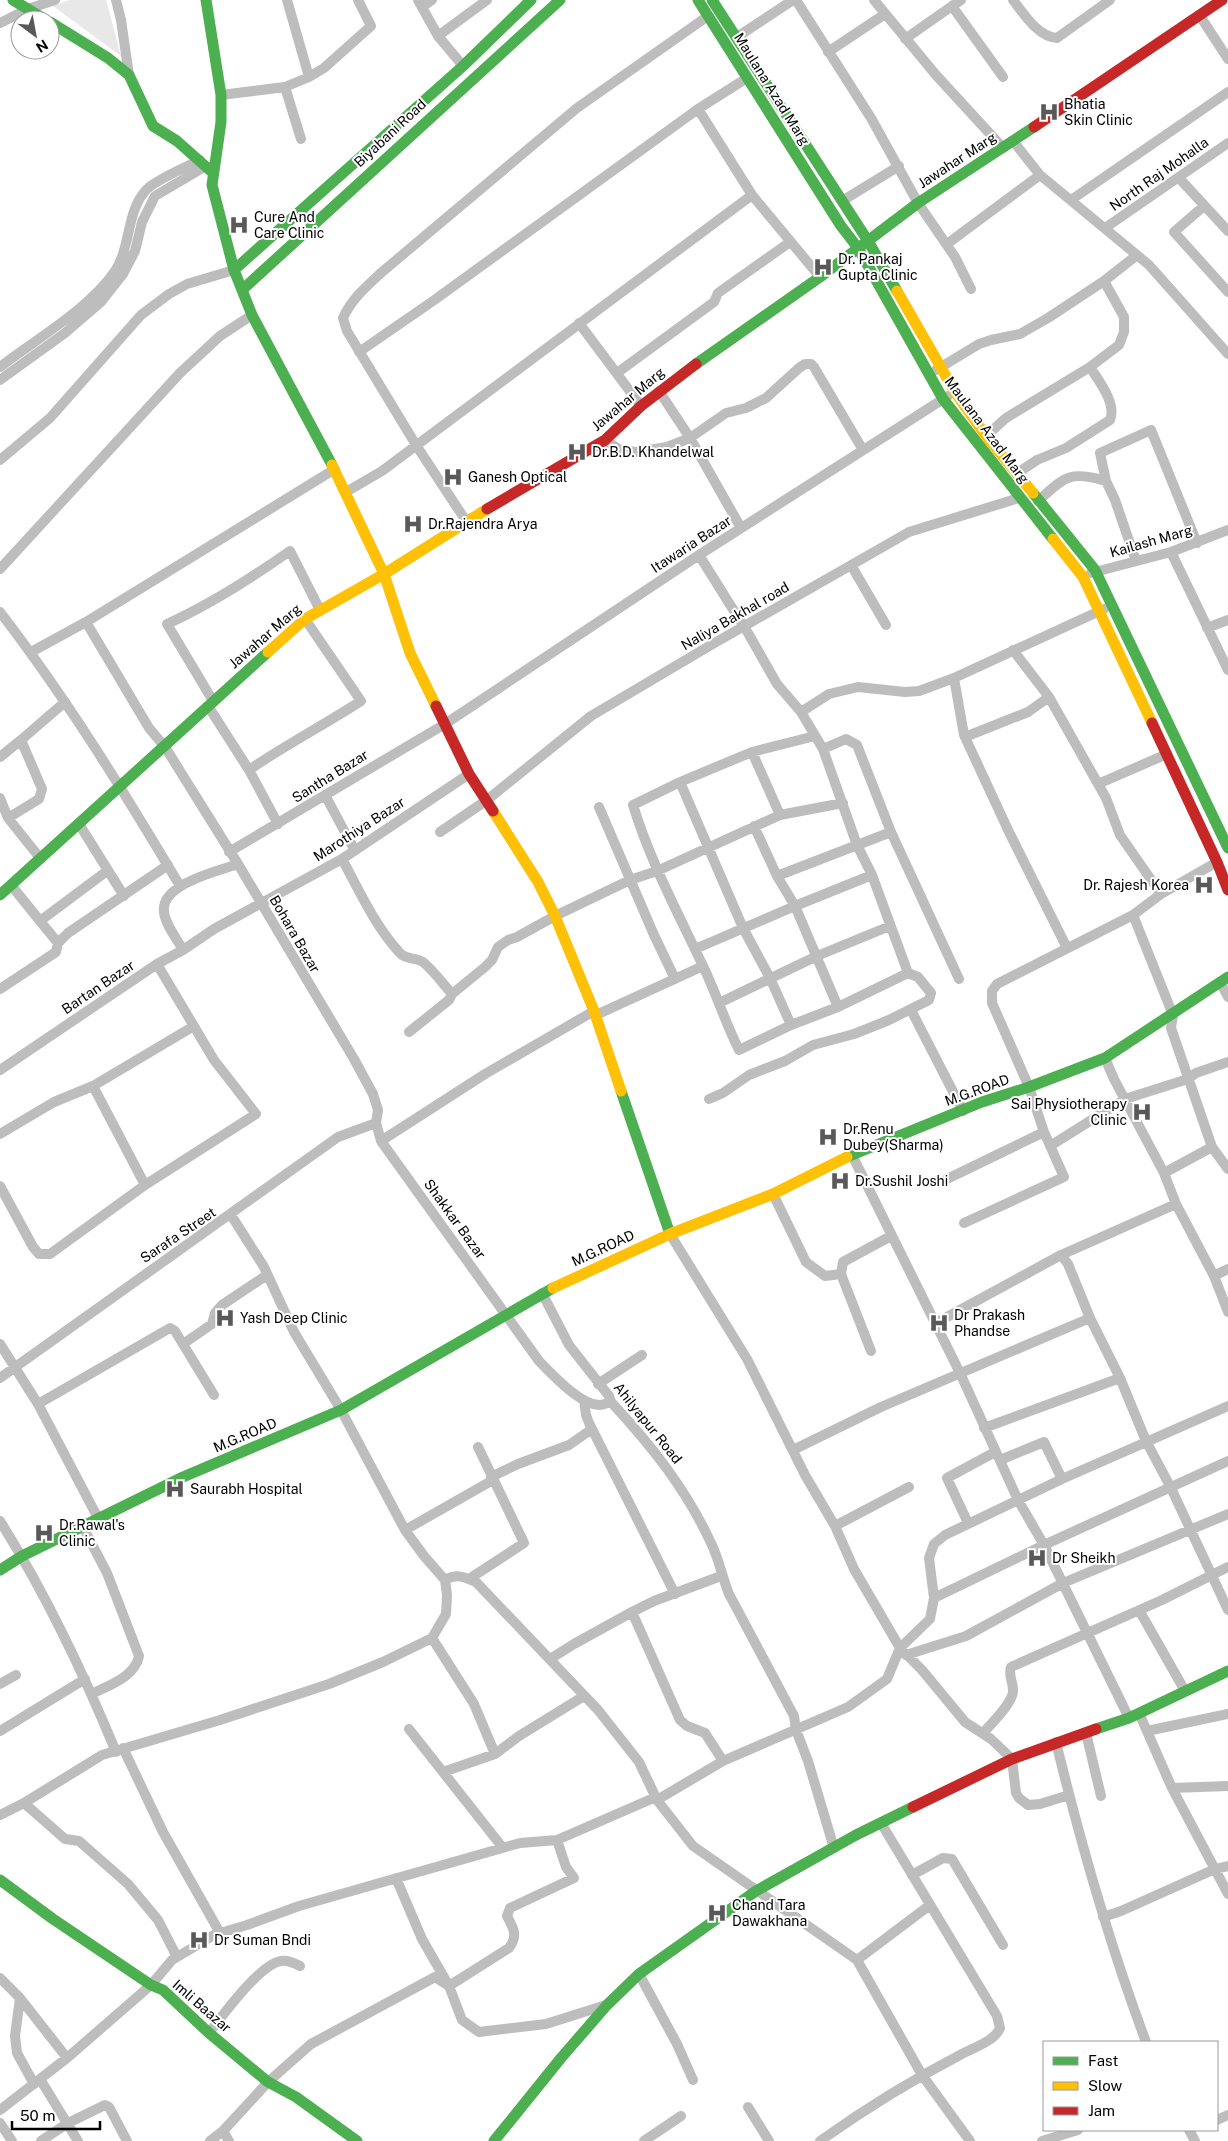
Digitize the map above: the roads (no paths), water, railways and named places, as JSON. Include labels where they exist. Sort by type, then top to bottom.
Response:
[{"type":"street","points":[[13,0],[28,9]]},
{"type":"street","points":[[0,23],[28,9],[55,0]]},
{"type":"street","points":[[116,0],[121,20],[129,75],[154,126],[177,141],[207,166]]},
{"type":"street","points":[[206,0],[221,96],[221,122],[207,166],[234,270],[252,315],[346,492],[384,574],[410,653],[469,774],[538,882],[554,916],[595,1013],[670,1234],[747,1359],[805,1475],[835,1526],[854,1569],[903,1651],[922,1670],[965,1722],[983,1733],[1012,1759],[1016,1793],[1019,1798],[1028,1805],[1040,1804],[1069,1795]]},
{"type":"street","points":[[286,0],[309,77]]},
{"type":"street","points":[[221,96],[285,87],[309,77],[324,68],[371,26],[358,0]]},
{"type":"street","points":[[432,0],[420,4],[438,36],[463,66]]},
{"type":"street","points":[[438,36],[487,0]]},
{"type":"street","name":"Biyabani Road","points":[[234,270],[463,66],[531,0]]},
{"type":"street","name":"Biyabani Road","points":[[242,290],[560,0]]},
{"type":"street","name":"Maulana Azad Marg","points":[[698,0],[841,226],[858,248],[943,399],[1082,577],[1100,611],[1218,862],[1228,890]]},
{"type":"street","name":"Maulana Azad Marg","points":[[712,0],[868,241],[955,392],[986,436],[1095,570],[1228,848]]},
{"type":"street","points":[[737,37],[795,0],[871,118],[899,166],[918,204],[947,244],[971,289]]},
{"type":"street","points":[[874,0],[936,76],[1003,148]]},
{"type":"street","points":[[1013,0],[1026,18],[1048,38],[1057,38],[1110,0]]},
{"type":"street","name":"Jawahar Marg","points":[[0,895],[305,618],[384,574],[466,521],[605,440],[659,391],[715,349],[820,277],[918,204],[1222,0]]},
{"type":"street","points":[[905,39],[956,3],[1003,77]]},
{"type":"street","points":[[828,52],[885,14]]},
{"type":"street","points":[[466,521],[416,445],[347,332],[343,318],[348,306],[358,294],[577,108],[708,16]]},
{"type":"street","points":[[1200,16],[1228,59]]},
{"type":"street","points":[[60,28],[108,58],[129,75]]},
{"type":"street","points":[[359,352],[441,296],[698,108],[747,78]]},
{"type":"street","points":[[285,87],[301,139]]},
{"type":"street","points":[[1071,200],[1228,92]]},
{"type":"street","points":[[698,108],[752,195],[820,277]]},
{"type":"street","points":[[1013,141],[1040,175],[1137,255],[1228,354]]},
{"type":"street","name":"North Raj Mohalla","points":[[1105,228],[1228,143]]},
{"type":"street","points":[[0,367],[92,298],[104,285],[116,270],[126,245],[140,198],[147,188],[207,166]]},
{"type":"street","points":[[0,380],[66,332],[101,302],[123,274],[135,251],[142,222],[155,196],[207,166]]},
{"type":"street","points":[[842,201],[899,166]]},
{"type":"street","points":[[947,244],[1040,175]]},
{"type":"street","points":[[1179,178],[1228,231]]},
{"type":"street","points":[[346,492],[382,471],[752,195]]},
{"type":"street","points":[[1204,206],[1174,232],[1228,292]]},
{"type":"street","points":[[617,374],[714,302],[718,293],[790,242]]},
{"type":"street","points":[[928,375],[979,344],[1020,334],[1048,318],[1104,281],[1137,255]]},
{"type":"street","points":[[0,460],[50,418],[141,315],[169,294],[188,284],[234,270]]},
{"type":"street","points":[[986,436],[1006,418],[1090,366],[1120,345],[1124,332],[1124,317],[1104,281]]},
{"type":"street","points":[[0,569],[180,373],[220,336],[252,315]]},
{"type":"street","points":[[579,323],[641,406]]},
{"type":"street","points":[[605,440],[620,450],[646,452],[667,447],[690,438],[726,413],[746,408],[766,398],[799,368],[805,364],[810,364],[819,375],[863,450]]},
{"type":"street","points":[[1016,474],[1037,460],[1066,448],[1110,420],[1112,415],[1110,404],[1090,366]]},
{"type":"street","points":[[659,391],[690,438],[741,528]]},
{"type":"street","name":"Itawaria Bazar","points":[[445,724],[699,554],[955,392]]},
{"type":"street","points":[[1136,561],[1106,482],[1100,453],[1151,430],[1197,542]]},
{"type":"street","points":[[31,652],[86,622],[335,470]]},
{"type":"street","points":[[1038,501],[1063,478],[1083,475],[1106,482]]},
{"type":"street","name":"Naliya Bakhal road","points":[[440,832],[487,800],[591,716],[744,626],[909,532],[1019,498]]},
{"type":"street","name":"Kailash Marg","points":[[1082,577],[1095,570],[1171,552],[1228,530]]},
{"type":"street","points":[[278,824],[167,624],[197,610],[246,582],[290,551],[320,610]]},
{"type":"street","points":[[1171,552],[1228,670]]},
{"type":"street","points":[[699,554],[744,626],[777,684],[801,712],[823,749],[857,845],[872,875],[908,974]]},
{"type":"street","points":[[850,565],[886,626]]},
{"type":"street","points":[[801,712],[829,694],[844,690],[858,687],[905,692],[919,690],[954,678],[1113,605]]},
{"type":"street","points":[[0,612],[31,652],[120,785],[180,886]]},
{"type":"street","points":[[249,770],[275,752],[324,725],[361,701],[305,618]]},
{"type":"street","points":[[1208,628],[1228,620]]},
{"type":"street","name":"Bohara Bazar","points":[[86,622],[149,728],[165,747],[262,903],[373,1094],[378,1110],[376,1123],[381,1141]]},
{"type":"street","points":[[1013,650],[1049,697],[1106,798],[1120,835],[1160,894]]},
{"type":"street","points":[[954,678],[965,737],[1009,832],[1067,948]]},
{"type":"street","points":[[965,737],[1028,712],[1049,697]]},
{"type":"street","points":[[0,757],[65,702]]},
{"type":"street","name":"Santha Bazar","points":[[229,852],[445,724]]},
{"type":"street","points":[[709,1099],[723,1093],[749,1075],[785,1061],[813,1045],[854,1034],[929,1000],[931,993],[918,977],[908,974],[838,1007],[790,1025],[739,1050],[726,1024],[703,966],[643,839],[633,805],[680,782],[752,752],[815,736]]},
{"type":"street","points":[[823,749],[846,739],[856,745],[891,832],[959,979]]},
{"type":"street","points":[[8,818],[39,799],[42,794],[39,782],[21,740]]},
{"type":"street","points":[[752,752],[780,816]]},
{"type":"street","points":[[1098,784],[1166,754]]},
{"type":"street","name":"Marothiya Bazar","points":[[214,929],[342,859],[469,774]]},
{"type":"street","points":[[680,782],[743,928],[770,978],[790,1025]]},
{"type":"street","points":[[324,795],[354,850]]},
{"type":"street","points":[[0,798],[8,818],[40,858]]},
{"type":"street","points":[[409,1032],[449,1000],[452,994],[485,967],[492,960],[498,947],[508,940],[523,935],[554,916],[630,880],[657,871],[754,826],[780,816],[843,803]]},
{"type":"street","points":[[599,807],[675,979]]},
{"type":"street","points":[[79,824],[124,896]]},
{"type":"street","points":[[754,826],[777,876],[795,906],[838,1007]]},
{"type":"street","points":[[777,876],[891,832]]},
{"type":"street","points":[[342,859],[377,921],[399,953],[406,958],[418,959],[424,963],[452,994]]},
{"type":"street","points":[[964,1223],[1064,1177],[1044,1132],[1029,1087],[990,996],[997,984],[1133,915],[1160,894],[1218,862]]},
{"type":"street","points":[[183,950],[164,914],[165,901],[180,886],[238,864]]},
{"type":"street","points":[[0,989],[56,952],[58,943],[68,933],[168,866]]},
{"type":"street","points":[[40,922],[107,871]]},
{"type":"street","points":[[695,950],[743,928],[872,875]]},
{"type":"street","points":[[11,885],[58,943]]},
{"type":"street","points":[[1133,915],[1173,1014],[1172,1028],[1212,1147],[1228,1169]]},
{"type":"street","points":[[719,1003],[817,956],[890,926]]},
{"type":"street","name":"Bartan Bazar","points":[[0,1070],[156,964],[183,950],[214,929]]},
{"type":"street","points":[[0,1186],[33,1247],[39,1254],[50,1254],[145,1185],[256,1114],[214,1060],[156,964]]},
{"type":"street","points":[[381,1141],[485,1074],[595,1013],[703,966]]},
{"type":"street","points":[[1224,979],[1228,997]]},
{"type":"street","name":"M.G.ROAD","points":[[0,1570],[22,1556],[183,1477],[341,1410],[542,1293],[670,1234],[773,1194],[852,1155],[1105,1058],[1224,979]]},
{"type":"street","points":[[914,1008],[912,1012],[963,1111]]},
{"type":"street","points":[[0,1134],[54,1102],[93,1086],[194,1026]]},
{"type":"street","points":[[1105,1058],[1164,1173],[1176,1204],[1214,1276],[1228,1312]]},
{"type":"street","points":[[1050,1146],[1125,1099],[1188,1079],[1196,1073],[1228,1062]]},
{"type":"street","points":[[93,1086],[145,1185]]},
{"type":"street","name":"Sarafa Street","points":[[0,1378],[338,1137],[376,1123]]},
{"type":"street","points":[[947,1179],[1044,1132]]},
{"type":"street","name":"Shakkar Bazar","points":[[381,1141],[539,1361],[562,1383],[584,1400]]},
{"type":"street","points":[[1164,1173],[1212,1147]]},
{"type":"street","points":[[852,1155],[936,1323],[1018,1500],[1044,1544],[1129,1718]]},
{"type":"street","points":[[773,1194],[806,1262],[825,1276],[841,1274]]},
{"type":"street","points":[[936,1323],[1061,1256],[1176,1204]]},
{"type":"street","points":[[0,1816],[102,1755],[220,1720],[329,1684],[383,1662],[432,1638],[446,1614],[447,1594],[444,1580],[405,1530],[341,1410],[294,1332],[267,1275],[231,1215]]},
{"type":"street","points":[[871,1351],[841,1274],[843,1262],[891,1236]]},
{"type":"street","points":[[1061,1256],[1068,1264],[1090,1318],[1120,1378],[1146,1441],[1171,1488],[1227,1606]]},
{"type":"street","points":[[1214,1276],[1228,1270]]},
{"type":"street","points":[[183,1344],[212,1324],[216,1313],[222,1305],[267,1275]]},
{"type":"street","name":"Ahilyapur Road","points":[[542,1293],[569,1345],[609,1396],[611,1402],[649,1443],[675,1478],[695,1511],[712,1545],[721,1576],[794,1716],[796,1730],[808,1761],[834,1848]]},
{"type":"street","points":[[794,1450],[882,1407],[1090,1318]]},
{"type":"street","points":[[38,1404],[166,1329],[172,1329],[183,1344],[214,1395]]},
{"type":"street","points":[[0,1344],[38,1404],[98,1520]]},
{"type":"street","points":[[598,1384],[642,1355]]},
{"type":"street","points":[[984,1428],[1120,1378]]},
{"type":"street","points":[[611,1402],[600,1405],[584,1400],[586,1415],[675,1594]]},
{"type":"street","points":[[0,2110],[67,2058],[151,1986],[172,1960],[220,1933],[300,1906],[520,1843],[557,1840],[656,1799],[723,1761],[848,1708],[887,1680],[903,1651],[930,1619],[934,1598],[929,1558],[934,1544],[945,1535],[1062,1479],[1228,1406]]},
{"type":"street","points":[[405,1530],[518,1464],[569,1445],[592,1429]]},
{"type":"street","points":[[968,1523],[947,1478],[998,1456],[1044,1442],[1062,1479]]},
{"type":"street","points":[[470,1579],[524,1543],[478,1447]]},
{"type":"street","points":[[934,1598],[1044,1544],[1228,1461]]},
{"type":"street","points":[[835,1526],[909,1487]]},
{"type":"street","points":[[903,1651],[966,1636],[1063,1583],[1228,1514]]},
{"type":"street","points":[[0,1521],[22,1556],[163,1832],[220,1933]]},
{"type":"street","points":[[83,1527],[107,1573],[139,1656],[138,1664],[128,1675],[92,1694]]},
{"type":"street","points":[[983,1733],[1011,1700],[1014,1692],[1009,1672],[1011,1667],[1087,1634],[1228,1567]]},
{"type":"street","points":[[444,1580],[452,1576],[461,1575],[476,1582],[598,1710],[639,1762],[656,1799],[692,1846],[857,1960],[922,2075],[970,2141]]},
{"type":"street","points":[[550,1659],[632,1612],[721,1576]]},
{"type":"street","points":[[1138,1610],[1185,1691]]},
{"type":"street","points":[[632,1612],[680,1720],[687,1726],[705,1733],[723,1761]]},
{"type":"street","points":[[432,1638],[474,1704],[495,1754]]},
{"type":"street","points":[[494,2141],[561,2058],[607,2005],[639,1974],[756,1891],[881,1823],[1012,1759],[1129,1718],[1228,1671]]},
{"type":"street","points":[[0,1684],[16,1675]]},
{"type":"street","points":[[0,1730],[85,1679]]},
{"type":"street","points":[[443,1772],[495,1754],[519,1736],[584,1696]]},
{"type":"street","points":[[1139,1713],[1172,1788],[1228,1894]]},
{"type":"street","points":[[1147,1731],[1228,1714]]},
{"type":"street","points":[[409,1729],[503,1848]]},
{"type":"street","points":[[1086,1733],[1101,1796]]},
{"type":"street","points":[[1056,1742],[1113,1951],[1146,2041]]},
{"type":"street","points":[[1172,1788],[1228,1786]]},
{"type":"street","points":[[24,1803],[65,1839],[79,1841],[128,1884],[158,1920],[177,1957]]},
{"type":"street","points":[[820,2141],[847,2121],[922,2075],[991,2038],[1000,2028],[997,2016],[881,1823]]},
{"type":"street","points":[[450,1986],[509,1948],[515,1940],[515,1933],[508,1916],[510,1908],[574,1878],[566,1867],[557,1840]]},
{"type":"street","points":[[912,1875],[943,1858],[952,1859],[1003,1945]]},
{"type":"street","points":[[1103,1917],[1121,1911],[1215,1869],[1228,1866]]},
{"type":"street","points":[[396,1878],[422,1939],[450,1986],[462,2020],[480,2032],[546,2024],[607,2005]]},
{"type":"street","name":"Imli Baazar","points":[[0,1880],[151,1986],[163,1990],[209,2033],[268,2082],[296,2097],[353,2140]]},
{"type":"street","points":[[857,1960],[930,1905]]},
{"type":"street","points":[[209,2033],[264,1968],[282,1961],[292,1962],[300,1966]]},
{"type":"street","points":[[639,1974],[677,2044],[693,2080]]},
{"type":"street","points":[[210,2141],[223,2131],[268,2082],[310,2044],[435,1977],[450,1986]]},
{"type":"street","points":[[0,1978],[20,1998],[67,2058]]},
{"type":"street","points":[[20,1998],[15,2036],[17,2053],[68,2123],[78,2141]]},
{"type":"street","points":[[41,2141],[68,2123],[105,2105],[109,2107],[127,2141]]},
{"type":"street","points":[[748,2107],[769,2141]]},
{"type":"street","points":[[644,2141],[681,2116]]},
{"type":"street","points":[[0,2123],[12,2141]]},
{"type":"street","points":[[223,2131],[229,2141]]},
{"type":"street","points":[[1042,2141],[1075,2131]]},
{"type":"place","name":"Bhatia Skin Clinic","points":[[1049,112]]},
{"type":"place","name":"Cure And Care Clinic","points":[[239,225]]},
{"type":"place","name":"Dr. Pankaj Gupta Clinic","points":[[823,267]]},
{"type":"place","name":"Dr.B.D. Khandelwal","points":[[577,452]]},
{"type":"place","name":"Ganesh Optical","points":[[453,477]]},
{"type":"place","name":"Dr.Rajendra Arya","points":[[413,524]]},
{"type":"place","name":"Dr. Rajesh Korea","points":[[1204,885]]},
{"type":"place","name":"Sai Physiotherapy Clinic","points":[[1142,1112]]},
{"type":"place","name":"Dr.Renu Dubey(Sharma)","points":[[828,1137]]},
{"type":"place","name":"Dr.Sushil Joshi","points":[[840,1181]]},
{"type":"place","name":"Yash Deep Clinic","points":[[225,1318]]},
{"type":"place","name":"Dr Prakash Phandse","points":[[939,1323]]},
{"type":"place","name":"Saurabh Hospital","points":[[175,1489]]},
{"type":"place","name":"Dr.Rawal's Clinic","points":[[44,1533]]},
{"type":"place","name":"Dr Sheikh","points":[[1037,1558]]},
{"type":"place","name":"Chand Tara Dawakhana","points":[[717,1913]]},
{"type":"place","name":"Dr Suman Bndi","points":[[199,1940]]}]
